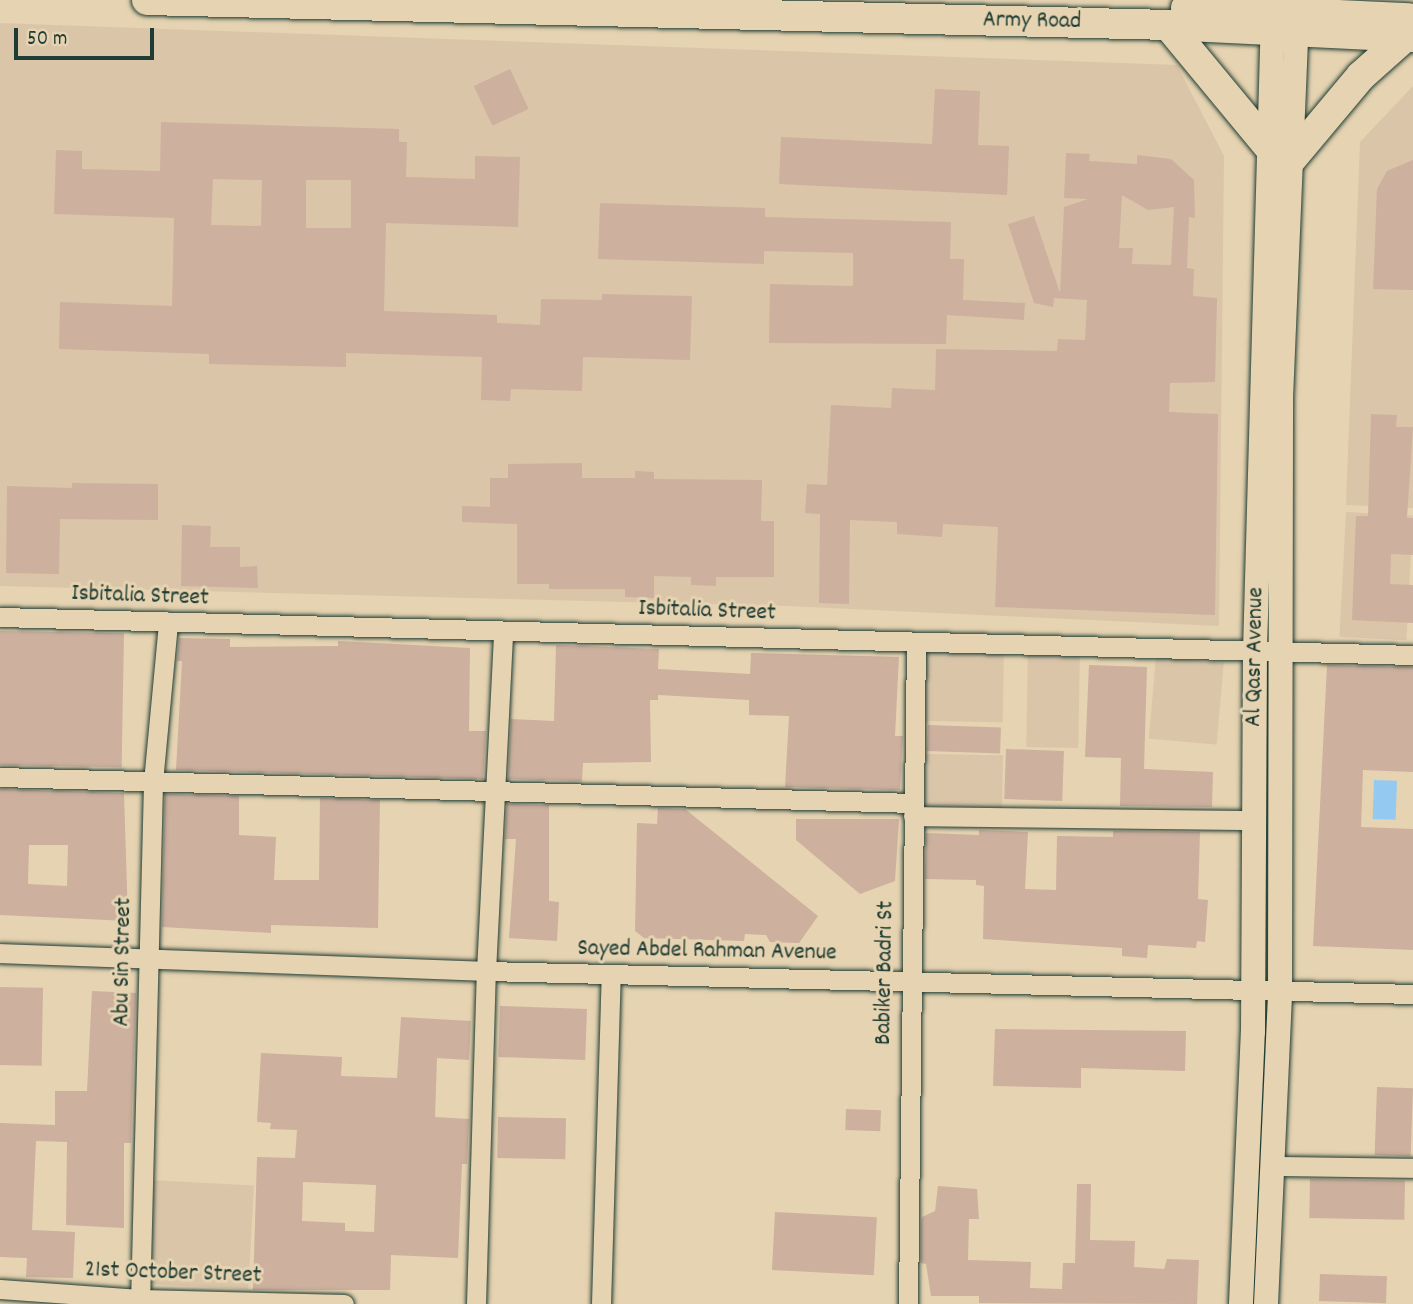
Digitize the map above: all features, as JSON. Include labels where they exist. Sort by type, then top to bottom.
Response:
[{"type":"highway","name":"Army Road","points":[[148,0],[794,8],[1168,25],[1285,14],[1367,15],[1410,31]]},
{"type":"highway","name":"Army Road","points":[[872,0],[1221,4],[1410,31]]},
{"type":"highway","points":[[1341,0],[1367,15]]},
{"type":"highway","points":[[1168,25],[1278,154],[1410,31]]},
{"type":"main road","name":"Al Qasr Avenue","points":[[1266,1304],[1280,993],[1267,651],[1278,154],[1285,14]]},
{"type":"main road","name":"Al Qasr Avenue","points":[[1241,1304],[1253,994],[1253,820],[1267,651]]},
{"type":"street","name":"Isbitalia Street","points":[[0,617],[1413,655]]},
{"type":"street","name":"Abu Sin Street","points":[[140,1302],[153,782],[168,622]]},
{"type":"street","points":[[476,1304],[486,971],[503,631]]},
{"type":"street","name":"Babiker Badri St","points":[[908,1304],[916,642]]},
{"type":"street","points":[[0,777],[1253,820]]},
{"type":"street","name":"Sayed Abdel Rahman Avenue","points":[[0,953],[1253,994],[1413,994]]},
{"type":"street","points":[[601,1304],[611,974]]},
{"type":"street","points":[[1272,1166],[1413,1168]]},
{"type":"street","name":"21st October Street","points":[[0,1289],[140,1302],[344,1304]]},
{"type":"shaded area","points":[[0,23],[1177,65],[1224,156],[1219,626],[788,606],[0,586]]},
{"type":"shaded area","points":[[1413,86],[1413,508],[1346,505],[1360,142]]},
{"type":"shaded area","points":[[1346,512],[1413,516],[1406,640],[1339,637]]},
{"type":"shaded area","points":[[926,646],[1004,647],[1003,722],[925,721]]},
{"type":"shaded area","points":[[1028,648],[1080,649],[1078,748],[1026,747]]},
{"type":"shaded area","points":[[1156,657],[1224,663],[1217,745],[1149,739]]},
{"type":"shaded area","points":[[925,754],[1003,755],[1002,807],[924,806]]},
{"type":"shaded area","points":[[149,1180],[254,1185],[248,1289],[144,1284]]},
{"type":"water","points":[[1374,780],[1397,781],[1396,820],[1373,819]]},
{"type":"building","points":[[510,69],[529,109],[492,126],[474,86]]},
{"type":"building","points":[[935,89],[980,91],[978,145],[1009,146],[1007,195],[779,184],[781,137],[932,144]]},
{"type":"building","points":[[161,122],[399,129],[399,142],[407,142],[406,177],[475,179],[475,156],[520,157],[518,227],[386,223],[384,311],[497,315],[497,323],[540,325],[541,299],[602,300],[602,294],[692,296],[690,360],[583,357],[582,391],[511,389],[510,401],[481,400],[482,357],[346,353],[346,367],[209,364],[209,354],[59,349],[60,302],[172,306],[174,218],[54,214],[56,150],[82,151],[82,169],[160,171]],"holes":[[[213,179],[262,180],[261,226],[211,225]],[[306,180],[351,180],[351,228],[306,228]]]},
{"type":"building","points":[[1066,153],[1090,154],[1089,161],[1137,164],[1137,155],[1171,159],[1194,180],[1195,218],[1189,217],[1187,268],[1194,269],[1193,296],[1217,298],[1215,382],[1170,383],[1169,412],[1218,414],[1215,615],[995,607],[998,527],[943,524],[942,537],[897,534],[897,522],[850,520],[849,604],[819,603],[820,514],[805,513],[807,484],[827,485],[831,405],[891,408],[892,388],[935,390],[936,349],[1057,351],[1058,339],[1085,340],[1087,300],[1054,298],[1053,307],[1034,303],[1008,224],[1034,216],[1060,293],[1064,207],[1088,199],[1064,198]],"holes":[[[1122,195],[1148,210],[1174,207],[1171,265],[1132,264],[1133,248],[1119,248]]]},
{"type":"building","points":[[1413,160],[1413,290],[1373,289],[1377,189],[1387,171]]},
{"type":"building","points":[[600,203],[765,208],[765,217],[951,222],[950,259],[964,259],[963,300],[1025,303],[1024,320],[947,315],[946,344],[769,343],[770,284],[853,286],[853,253],[764,251],[764,264],[598,259]]},
{"type":"building","points":[[1371,414],[1397,415],[1396,427],[1413,427],[1407,518],[1413,518],[1413,555],[1391,554],[1390,584],[1413,585],[1413,623],[1352,620],[1356,516],[1368,516]]},
{"type":"building","points":[[582,463],[582,478],[635,478],[635,471],[654,472],[654,479],[762,480],[761,521],[774,521],[774,577],[716,577],[716,586],[691,585],[691,577],[654,576],[654,598],[625,597],[625,589],[549,589],[549,584],[517,584],[517,524],[462,522],[462,506],[490,507],[490,478],[508,478],[508,464]]},
{"type":"building","points":[[72,483],[158,484],[158,520],[60,519],[59,574],[6,573],[7,486],[72,488]]},
{"type":"building","points":[[182,525],[211,526],[210,547],[240,547],[240,567],[257,566],[258,588],[181,586]]},
{"type":"building","points":[[0,631],[124,633],[122,767],[0,765]]},
{"type":"building","points":[[179,638],[230,639],[230,647],[338,646],[338,641],[470,648],[469,731],[486,731],[483,779],[176,770],[182,661],[177,661]]},
{"type":"building","points":[[556,645],[659,649],[658,669],[750,674],[751,653],[899,657],[895,736],[903,736],[900,790],[785,787],[789,716],[749,715],[749,700],[658,695],[658,700],[650,700],[651,762],[583,763],[582,781],[508,779],[511,719],[554,721]]},
{"type":"building","points":[[1089,665],[1147,667],[1144,769],[1213,772],[1212,807],[1120,806],[1121,758],[1085,757]]},
{"type":"building","points":[[1327,665],[1413,667],[1413,772],[1363,770],[1361,827],[1413,829],[1413,950],[1313,946]]},
{"type":"building","points":[[928,725],[1001,728],[1000,754],[927,751]]},
{"type":"building","points":[[1006,749],[1064,751],[1062,801],[1004,799]]},
{"type":"building","points":[[0,789],[124,793],[128,921],[0,915]],"holes":[[[29,845],[68,845],[67,886],[28,884]]]},
{"type":"building","points":[[165,794],[239,796],[239,835],[276,837],[274,880],[319,880],[320,798],[380,800],[378,928],[271,925],[271,933],[162,927]]},
{"type":"building","points":[[507,804],[549,805],[549,901],[559,902],[557,941],[509,938],[516,839],[505,839]]},
{"type":"building","points":[[658,808],[685,809],[818,916],[799,943],[770,942],[766,935],[745,934],[744,941],[644,938],[635,931],[637,823],[657,824]]},
{"type":"building","points":[[796,819],[899,819],[895,881],[860,894],[796,840]]},
{"type":"building","points":[[979,830],[1028,832],[1025,889],[1056,890],[1057,836],[1113,837],[1113,831],[1200,832],[1198,899],[1208,900],[1205,942],[1197,941],[1196,948],[1148,945],[1147,958],[1122,956],[1122,948],[983,939],[984,886],[976,885],[976,880],[925,879],[926,833],[979,835]]},
{"type":"building","points":[[0,987],[43,988],[42,1066],[0,1065]]},
{"type":"building","points":[[92,991],[136,993],[131,1143],[124,1143],[124,1228],[66,1225],[67,1142],[36,1141],[32,1230],[75,1232],[73,1278],[26,1277],[27,1258],[0,1257],[0,1123],[55,1125],[55,1091],[87,1091]]},
{"type":"building","points":[[500,1006],[587,1009],[585,1060],[498,1057]]},
{"type":"building","points":[[401,1017],[471,1021],[469,1060],[437,1058],[435,1117],[469,1119],[467,1164],[462,1164],[458,1258],[391,1255],[390,1290],[253,1290],[257,1157],[295,1158],[297,1130],[270,1129],[271,1123],[257,1122],[261,1053],[342,1057],[341,1076],[397,1078]],"holes":[[[303,1182],[376,1185],[374,1232],[345,1231],[345,1223],[302,1221]]]},
{"type":"building","points":[[995,1029],[1186,1031],[1185,1071],[1081,1068],[1081,1088],[993,1086]]},
{"type":"building","points":[[1377,1087],[1413,1088],[1411,1156],[1375,1155]]},
{"type":"building","points":[[846,1109],[881,1110],[880,1131],[845,1130]]},
{"type":"building","points":[[498,1117],[566,1118],[565,1159],[497,1158]]},
{"type":"building","points":[[1310,1179],[1405,1181],[1404,1220],[1309,1218]]},
{"type":"building","points":[[1077,1184],[1091,1184],[1090,1240],[1135,1241],[1134,1267],[1164,1269],[1167,1259],[1199,1260],[1197,1304],[979,1303],[979,1296],[931,1296],[926,1264],[921,1263],[921,1223],[922,1217],[935,1211],[938,1186],[977,1189],[979,1219],[969,1219],[968,1260],[1031,1262],[1030,1288],[1062,1289],[1063,1263],[1075,1263]]},
{"type":"building","points":[[775,1212],[877,1217],[874,1275],[772,1270]]},
{"type":"building","points":[[1320,1274],[1387,1276],[1386,1303],[1319,1301]]}]
